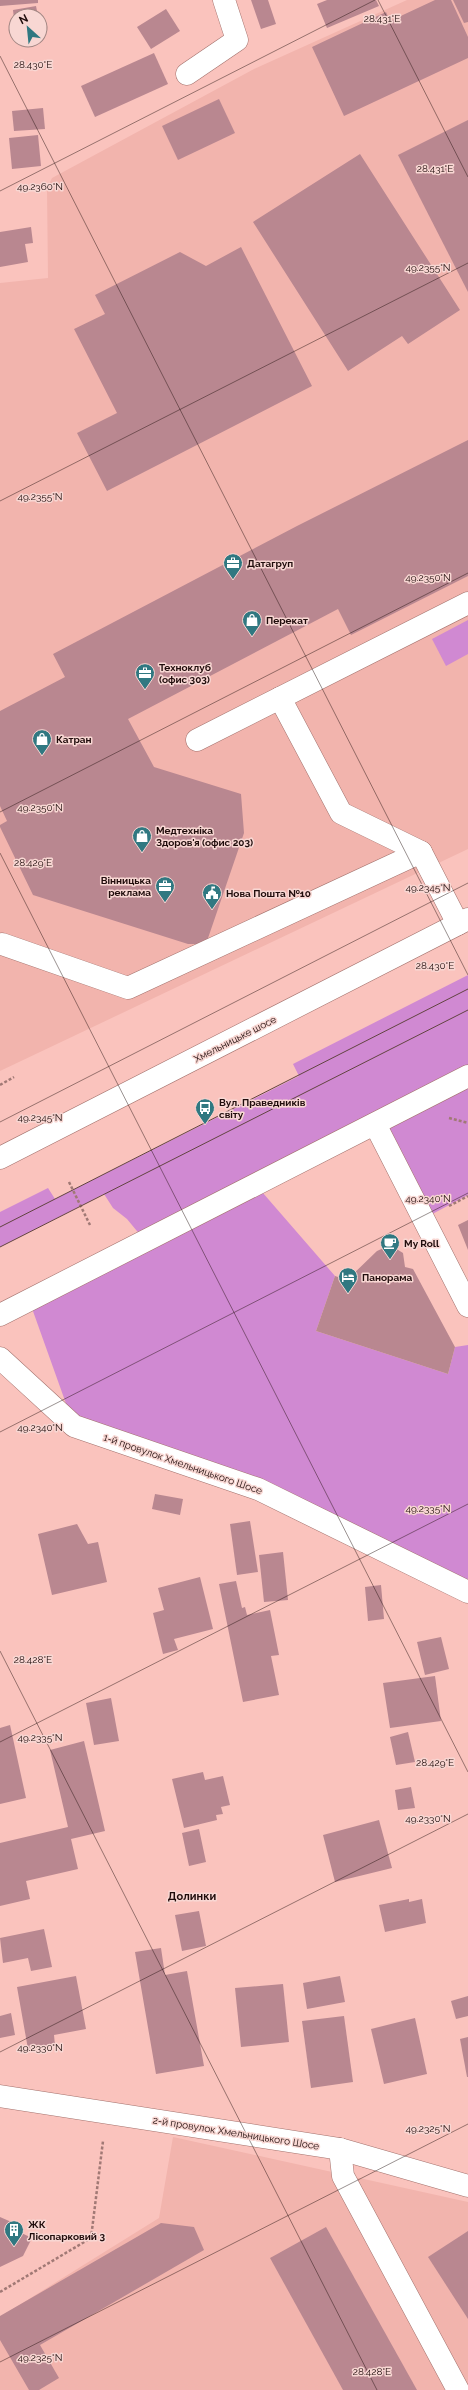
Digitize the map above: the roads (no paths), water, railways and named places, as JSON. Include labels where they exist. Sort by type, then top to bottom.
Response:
[{"type":"street","points":[[187,74],[237,40],[224,0]]},
{"type":"street","points":[[197,740],[468,603]]},
{"type":"street","points":[[280,698],[341,814],[421,852],[463,921]]},
{"type":"street","points":[[2,944],[128,988],[421,852]]},
{"type":"street","name":"Хмельницьке шосе","points":[[0,1158],[463,921]]},
{"type":"street","points":[[0,1315],[468,1076]]},
{"type":"street","points":[[375,1124],[468,1306]]},
{"type":"street","name":"1-й провулок Хмельницького Шосе","points":[[0,1358],[74,1426],[258,1489],[468,1592]]},
{"type":"street","name":"2-й провулок Хмельницького Шосе","points":[[0,2096],[340,2149],[468,2186]]},
{"type":"street","points":[[340,2149],[343,2176],[458,2390]]},
{"type":"tram line","points":[[0,1227],[468,989]]},
{"type":"tram line","points":[[0,1247],[468,1010]]},
{"type":"place","name":"Датагруп","points":[[233,580]]},
{"type":"place","name":"Перекат","points":[[252,637]]},
{"type":"place","name":"Техноклуб (офис 303)","points":[[145,690]]},
{"type":"place","name":"Катран","points":[[42,756]]},
{"type":"place","name":"Медтехніка Здоров'я (офис 203)","points":[[142,853]]},
{"type":"place","name":"Вінницька реклама","points":[[165,903]]},
{"type":"place","name":"Нова Пошта №10","points":[[212,910]]},
{"type":"place","name":"Вул. Праведників світу","points":[[205,1125]]},
{"type":"place","name":"My Roll","points":[[390,1260]]},
{"type":"place","name":"Панорама","points":[[348,1294]]},
{"type":"place","name":"ЖК Лісопарковий 3","points":[[14,2247]]},
{"type":"district","name":"Долинки","points":[[192,1896]]}]
